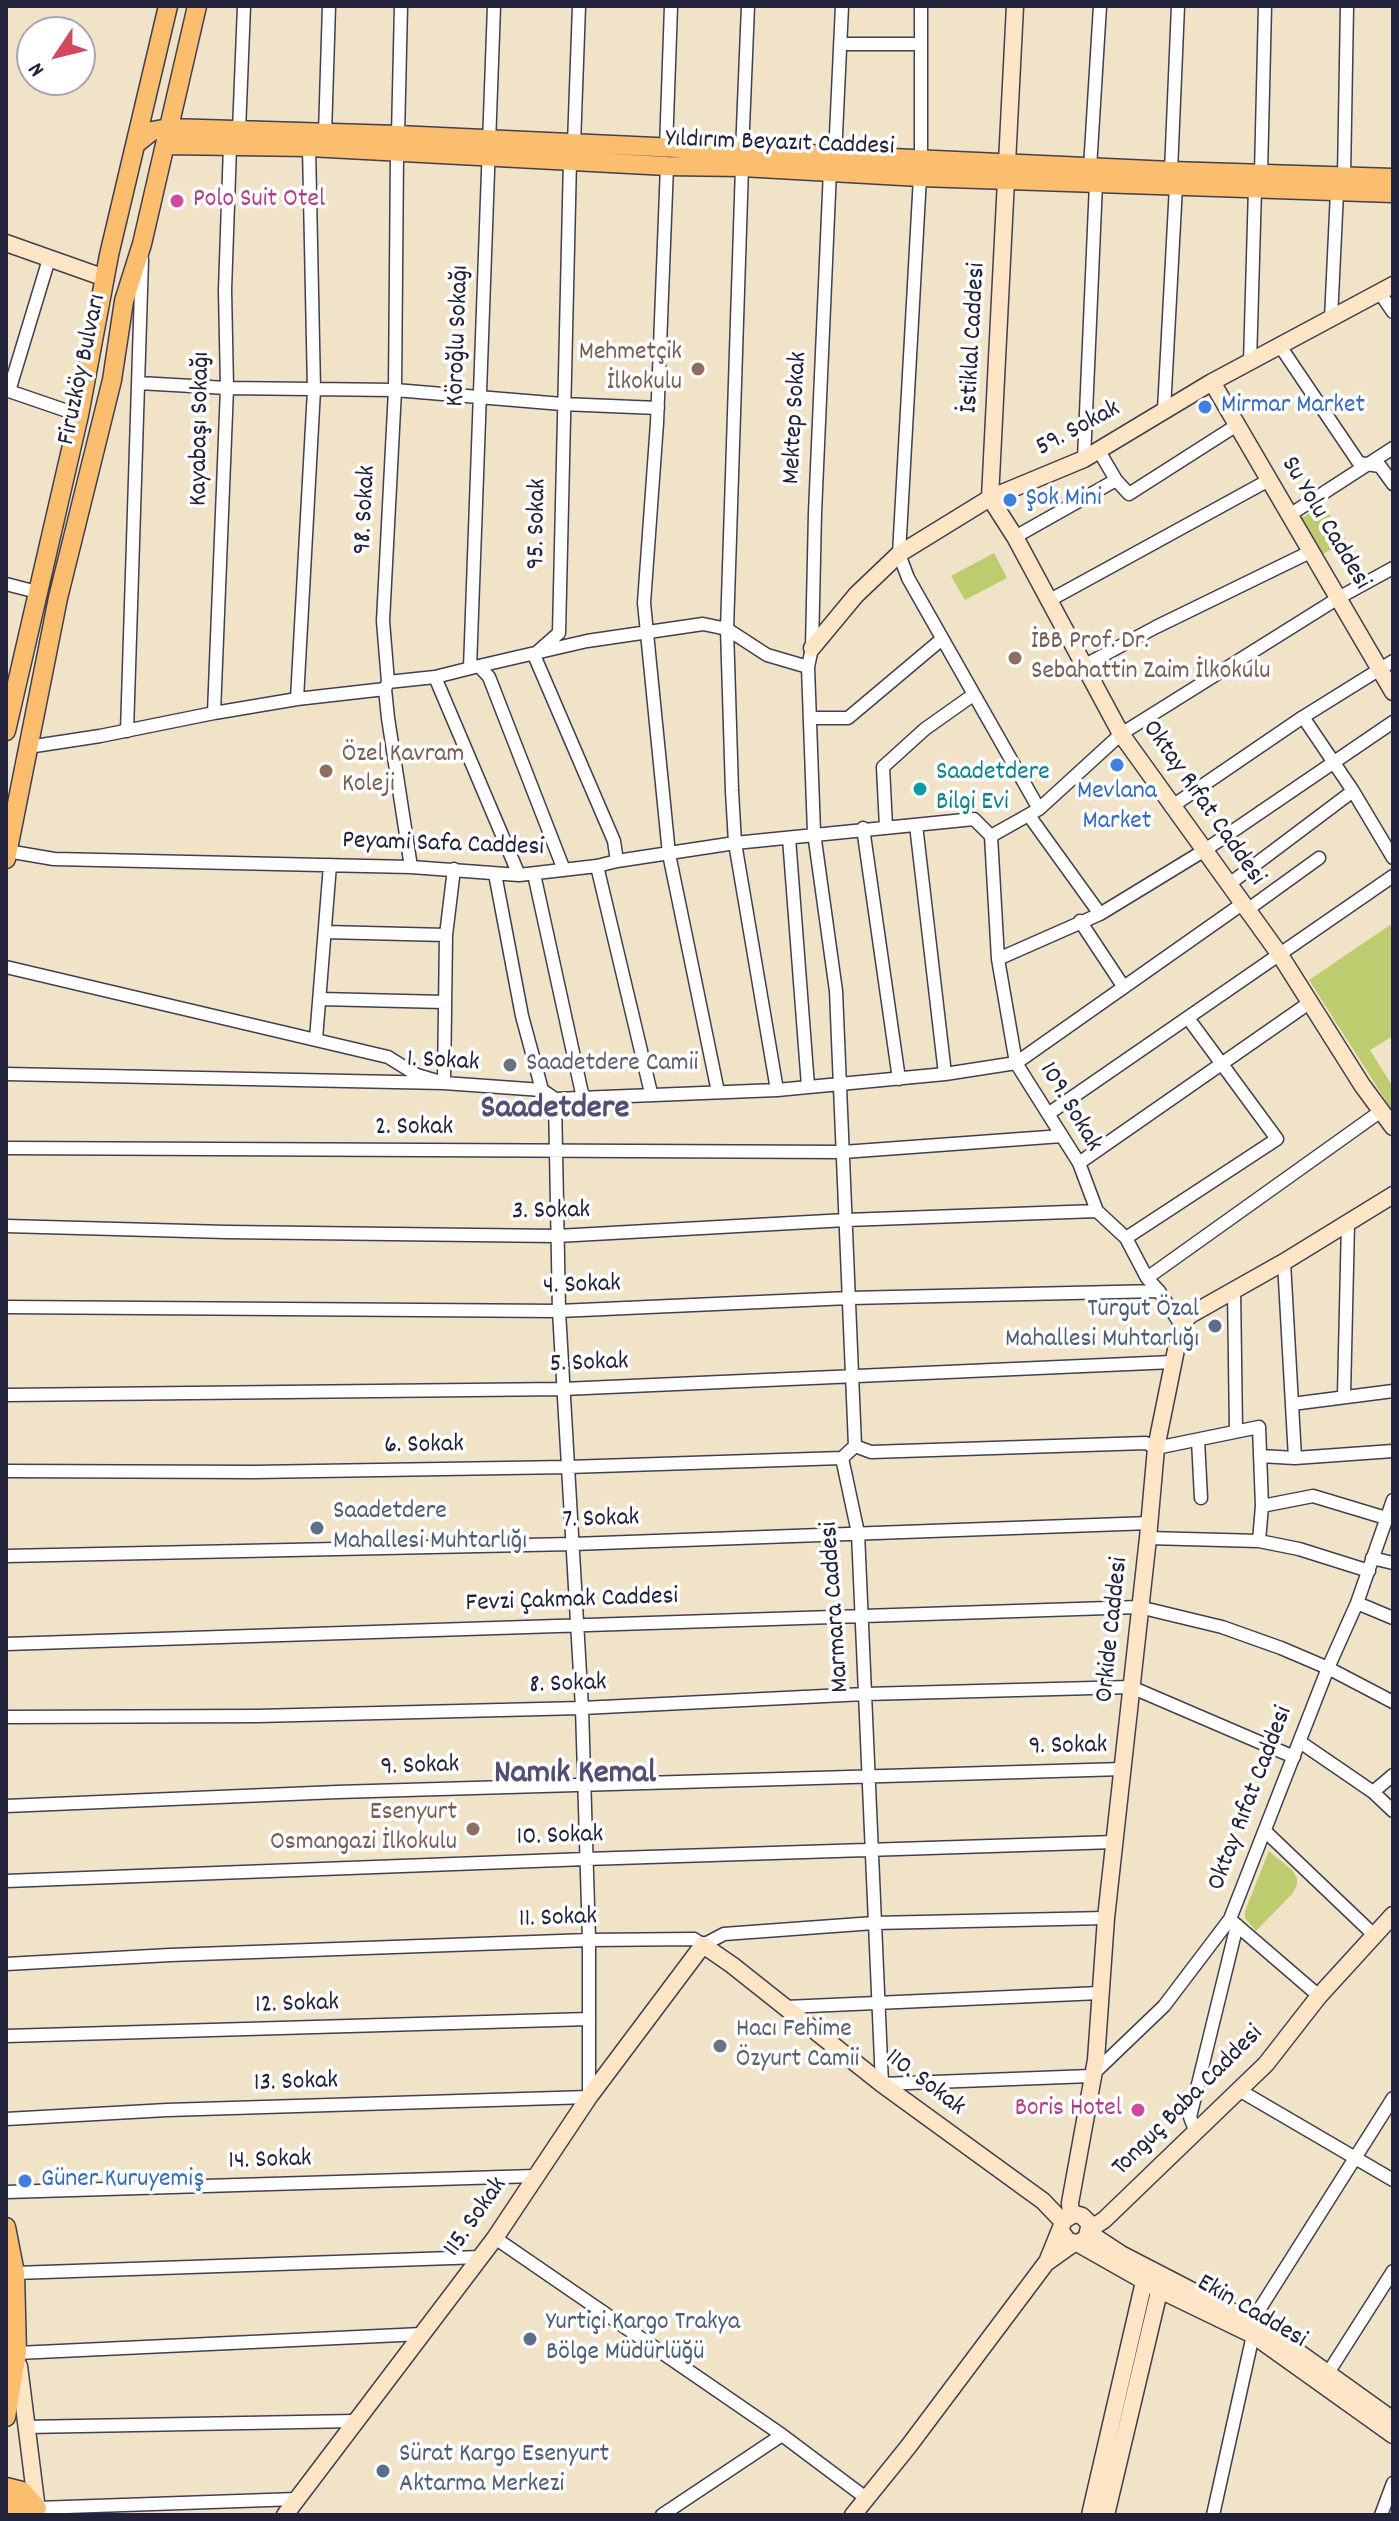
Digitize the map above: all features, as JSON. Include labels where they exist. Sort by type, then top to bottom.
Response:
[{"type":"main road","name":"Firuzköy Bulvarı","points":[[6,853],[58,598],[112,380],[124,301],[142,244],[168,6]]},
{"type":"main road","name":"Firuzköy Bulvarı","points":[[6,731],[79,415],[105,278],[156,137],[197,6]]},
{"type":"main road","name":"Yıldırım Beyazıt Caddesi","points":[[156,137],[325,134],[398,144]]},
{"type":"main road","name":"Yıldırım Beyazıt Caddesi","points":[[234,138],[309,147],[398,144],[666,158],[1341,184],[1393,193]]},
{"type":"main road","name":"Yıldırım Beyazıt Caddesi","points":[[1341,184],[1393,178]]},
{"type":"main road","points":[[105,278],[136,263]]},
{"type":"main road","points":[[6,2227],[15,2273],[17,2353],[6,2417]]},
{"type":"main road","points":[[6,2487],[22,2491],[33,2513]]},
{"type":"main road","points":[[6,2503],[33,2513]]},
{"type":"street","name":"Kayabaşı Sokağı","points":[[214,713],[227,388],[225,290],[244,6]]},
{"type":"street","points":[[325,134],[329,6]]},
{"type":"street","name":"98. Sokak","points":[[401,6],[395,390],[383,621],[386,685],[411,867]]},
{"type":"street","name":"Köroğlu Sokağı","points":[[474,667],[494,6]]},
{"type":"street","name":"95. Sokak","points":[[534,655],[559,633],[562,404],[579,6]]},
{"type":"street","points":[[671,6],[658,408],[644,603],[669,854],[718,1092]]},
{"type":"street","points":[[748,6],[727,629],[735,843],[777,1090]]},
{"type":"street","name":"Mektep Sokak","points":[[840,1085],[836,991],[814,833],[808,667],[812,648],[815,513],[842,6]]},
{"type":"street","points":[[921,6],[920,168],[899,554],[908,578],[1035,813],[1100,914]]},
{"type":"street","name":"İstiklal Caddesi","points":[[990,498],[1015,6]]},
{"type":"street","points":[[1084,459],[1100,6]]},
{"type":"street","points":[[1164,410],[1178,6]]},
{"type":"street","points":[[1250,363],[1265,6]]},
{"type":"street","points":[[1331,319],[1341,184],[1347,6]]},
{"type":"street","points":[[840,44],[920,44]]},
{"type":"street","points":[[297,699],[314,390],[309,147]]},
{"type":"street","points":[[6,243],[105,278]]},
{"type":"street","points":[[127,731],[142,244]]},
{"type":"street","points":[[49,259],[7,391],[79,415]]},
{"type":"street","points":[[1386,289],[1393,312]]},
{"type":"street","name":"59. Sokak","points":[[812,648],[856,595],[899,554],[990,498],[1084,459],[1212,382],[1386,289]]},
{"type":"street","points":[[1280,346],[1359,463],[1380,466],[1393,484]]},
{"type":"street","name":"Su Yolu Caddesi","points":[[1212,382],[1340,597],[1386,665],[1393,692]]},
{"type":"street","points":[[139,383],[227,388],[395,390],[562,404],[658,408]]},
{"type":"street","points":[[1099,451],[1116,480],[1129,494],[1237,425]]},
{"type":"street","points":[[1291,514],[1393,448]]},
{"type":"street","points":[[1015,537],[1116,480]]},
{"type":"street","points":[[1050,600],[1269,480]]},
{"type":"street","name":"Oktay Rıfat Caddesi","points":[[990,498],[1050,600],[1121,734],[1280,955],[1393,1127]]},
{"type":"street","points":[[1085,665],[1312,551]]},
{"type":"street","points":[[991,836],[1035,813],[1121,734],[1340,597],[1393,568]]},
{"type":"street","points":[[6,584],[37,592]]},
{"type":"street","points":[[28,747],[435,677],[587,641],[703,624],[727,629],[767,655],[808,667]]},
{"type":"street","points":[[810,718],[848,718],[942,639]]},
{"type":"street","points":[[534,655],[614,841],[617,861]]},
{"type":"street","points":[[1171,807],[1386,665]]},
{"type":"street","points":[[474,667],[489,677],[564,870]]},
{"type":"street","points":[[435,677],[519,875]]},
{"type":"street","points":[[886,827],[883,767],[925,729],[973,695]]},
{"type":"street","points":[[1303,717],[1393,858]]},
{"type":"street","points":[[998,959],[1100,914],[1205,850],[1393,722]]},
{"type":"street","points":[[1228,885],[1353,791]]},
{"type":"street","name":"Peyami Safa Caddesi","points":[[6,853],[28,853],[54,859],[411,867],[519,875],[597,866],[735,843],[863,828],[974,819],[991,836]]},
{"type":"street","points":[[916,825],[945,1074]]},
{"type":"street","points":[[12,826],[19,843],[28,853]]},
{"type":"street","points":[[863,828],[899,1079]]},
{"type":"street","name":"109. Sokak","points":[[991,836],[998,959],[1016,1063],[1079,1163],[1097,1211],[1126,1238],[1147,1278],[1181,1325]]},
{"type":"street","points":[[789,838],[808,1086]]},
{"type":"street","points":[[495,874],[522,1016],[542,1090],[555,1099],[777,1090],[945,1074],[1016,1063],[1123,986],[1319,858]]},
{"type":"street","points":[[316,1039],[330,865]]},
{"type":"street","points":[[597,866],[651,1093]]},
{"type":"street","points":[[6,967],[388,1057],[417,1075],[444,1083],[446,935],[454,869]]},
{"type":"street","points":[[534,874],[583,1098]]},
{"type":"street","points":[[1048,1114],[1393,876]]},
{"type":"street","points":[[1080,921],[1123,986]]},
{"type":"street","points":[[325,932],[446,935]]},
{"type":"street","points":[[320,999],[444,1002]]},
{"type":"street","points":[[1079,1163],[1309,1003]]},
{"type":"street","points":[[1126,1238],[1277,1139],[1188,1018]]},
{"type":"street","name":"1. Sokak","points":[[6,1074],[444,1083],[542,1090]]},
{"type":"street","points":[[840,1085],[855,1446],[842,1458]]},
{"type":"street","points":[[555,1099],[559,1311],[582,1708],[589,1940],[589,2097]]},
{"type":"street","points":[[1147,1278],[1381,1111]]},
{"type":"street","name":"2. Sokak","points":[[6,1148],[843,1152],[1062,1136]]},
{"type":"street","points":[[1181,1325],[1190,1315],[1393,1195]]},
{"type":"street","name":"3. Sokak","points":[[6,1226],[557,1236],[846,1220],[1097,1211]]},
{"type":"street","points":[[1344,1395],[1348,1223]]},
{"type":"street","points":[[1284,1262],[1295,1458]]},
{"type":"street","points":[[1234,1289],[1236,1430]]},
{"type":"street","name":"4. Sokak","points":[[6,1307],[559,1311],[849,1298],[1159,1291]]},
{"type":"street","name":"Orkide Caddesi","points":[[1076,2227],[1070,2203],[1096,2060],[1106,1918],[1156,1448],[1181,1325]]},
{"type":"street","name":"5. Sokak","points":[[6,1395],[563,1389],[1173,1362]]},
{"type":"street","points":[[1292,1404],[1393,1391]]},
{"type":"street","points":[[855,1446],[871,1452],[1146,1443],[1156,1448],[1259,1427],[1262,1506],[1259,1541]]},
{"type":"street","points":[[1198,1440],[1201,1498]]},
{"type":"street","points":[[1260,1456],[1295,1458],[1393,1451]]},
{"type":"street","name":"6. Sokak","points":[[6,1471],[254,1472],[568,1467],[842,1458]]},
{"type":"street","name":"Marmara Caddesi","points":[[842,1458],[858,1533],[882,2084]]},
{"type":"street","points":[[1262,1506],[1313,1496],[1386,1518]]},
{"type":"street","name":"Oktay Rıfat Caddesi","points":[[1091,2076],[1164,2006],[1233,1922],[1328,1668],[1357,1603],[1393,1500]]},
{"type":"street","name":"7. Sokak","points":[[6,1556],[573,1544],[858,1533],[1149,1531],[1259,1541],[1299,1549],[1369,1571]]},
{"type":"street","points":[[1372,1558],[1393,1563]]},
{"type":"street","points":[[1357,1603],[1393,1618]]},
{"type":"street","name":"Fevzi Çakmak Caddesi","points":[[6,1644],[1139,1607],[1241,1633],[1328,1668],[1393,1702]]},
{"type":"street","points":[[1131,1687],[1294,1757]]},
{"type":"street","name":"8. Sokak","points":[[6,1717],[257,1716],[582,1708],[865,1694],[1131,1687]]},
{"type":"street","points":[[1300,1742],[1373,1792],[1393,1811]]},
{"type":"street","name":"9. Sokak","points":[[6,1806],[868,1775],[1123,1769]]},
{"type":"street","points":[[1373,1792],[1393,1775]]},
{"type":"street","points":[[1266,1832],[1373,1934]]},
{"type":"street","name":"10. Sokak","points":[[6,1881],[1115,1842]]},
{"type":"street","name":"Tonguç Baba Caddesi","points":[[1076,2227],[1110,2211],[1266,2064],[1319,1996],[1393,1915]]},
{"type":"street","name":"11. Sokak","points":[[6,1964],[589,1940],[694,1939],[703,1945],[724,1934],[874,1923],[1106,1918]]},
{"type":"street","points":[[1195,2130],[1190,2117],[1233,1922],[1319,1996]]},
{"type":"street","name":"110. Sokak","points":[[703,1945],[882,2084],[1043,2201],[1055,2205],[1076,2227]]},
{"type":"street","name":"115. Sokak","points":[[285,2515],[495,2238],[589,2097],[703,1945]]},
{"type":"street","points":[[786,2007],[1100,1993]]},
{"type":"street","name":"12. Sokak","points":[[6,2036],[589,2019]]},
{"type":"street","points":[[882,2084],[1091,2076]]},
{"type":"street","points":[[1239,2090],[1393,2180]]},
{"type":"street","name":"13. Sokak","points":[[6,2119],[589,2097]]},
{"type":"street","points":[[1213,2515],[1252,2328],[1393,2098]]},
{"type":"street","name":"14. Sokak","points":[[6,2192],[536,2176]]},
{"type":"street","points":[[853,2515],[1076,2227]]},
{"type":"street","name":"Ekin Caddesi","points":[[1076,2227],[1154,2279],[1252,2328],[1328,2373],[1393,2420]]},
{"type":"street","points":[[495,2238],[782,2435],[866,2498]]},
{"type":"street","points":[[15,2273],[481,2257]]},
{"type":"street","points":[[1328,2373],[1393,2271]]},
{"type":"street","points":[[1090,2515],[1154,2279]]},
{"type":"street","points":[[1106,2515],[1154,2279]]},
{"type":"street","name":"Ekin Caddesi","points":[[1252,2328],[1393,2435]]},
{"type":"street","points":[[297,2499],[33,2513],[17,2353],[422,2334]]},
{"type":"street","points":[[25,2427],[355,2421]]},
{"type":"street","points":[[662,2515],[782,2435]]},
{"type":"street","points":[[1381,2515],[1393,2483]]},
{"type":"green space","points":[[1321,502],[1346,540],[1323,554],[1299,519],[1315,511],[1313,507]]},
{"type":"green space","points":[[994,553],[1007,578],[965,600],[951,576]]},
{"type":"green space","points":[[1393,923],[1393,1036],[1370,1050],[1393,1087],[1393,1112],[1309,980]]},
{"type":"green space","points":[[1269,1851],[1292,1870],[1297,1884],[1293,1893],[1256,1931],[1245,1918],[1245,1911]]},
{"type":"place","name":"Polo Suit Otel","points":[[177,201]]},
{"type":"place","name":"Mehmetçik İlkokulu","points":[[698,369]]},
{"type":"place","name":"Mirmar Market","points":[[1205,407]]},
{"type":"place","name":"Şok Mini","points":[[1010,500]]},
{"type":"place","name":"İBB Prof. Dr. Sebahattin Zaim İlkokulu","points":[[1015,658]]},
{"type":"place","name":"Mevlana Market","points":[[1117,765]]},
{"type":"place","name":"Özel Kavram Koleji","points":[[326,771]]},
{"type":"place","name":"Saadetdere Bilgi Evi","points":[[920,789]]},
{"type":"place","name":"Saadetdere Camii","points":[[510,1065]]},
{"type":"place","name":"Turgut Özal Mahallesi Muhtarlığı","points":[[1215,1326]]},
{"type":"place","name":"Saadetdere Mahallesi Muhtarlığı","points":[[317,1528]]},
{"type":"place","name":"Esenyurt Osmangazi İlkokulu","points":[[473,1829]]},
{"type":"place","name":"Hacı Fehime Özyurt Camii","points":[[720,2046]]},
{"type":"place","name":"Boris Hotel","points":[[1138,2110]]},
{"type":"place","name":"Güner Kuruyemiş","points":[[25,2181]]},
{"type":"place","name":"Yurtiçi Kargo Trakya Bölge Müdürlüğü","points":[[530,2339]]},
{"type":"place","name":"Sürat Kargo Esenyurt Aktarma Merkezi","points":[[383,2471]]},
{"type":"district","name":"Saadetdere","points":[[555,1111]]},
{"type":"district","name":"Namık Kemal","points":[[575,1776]]}]
